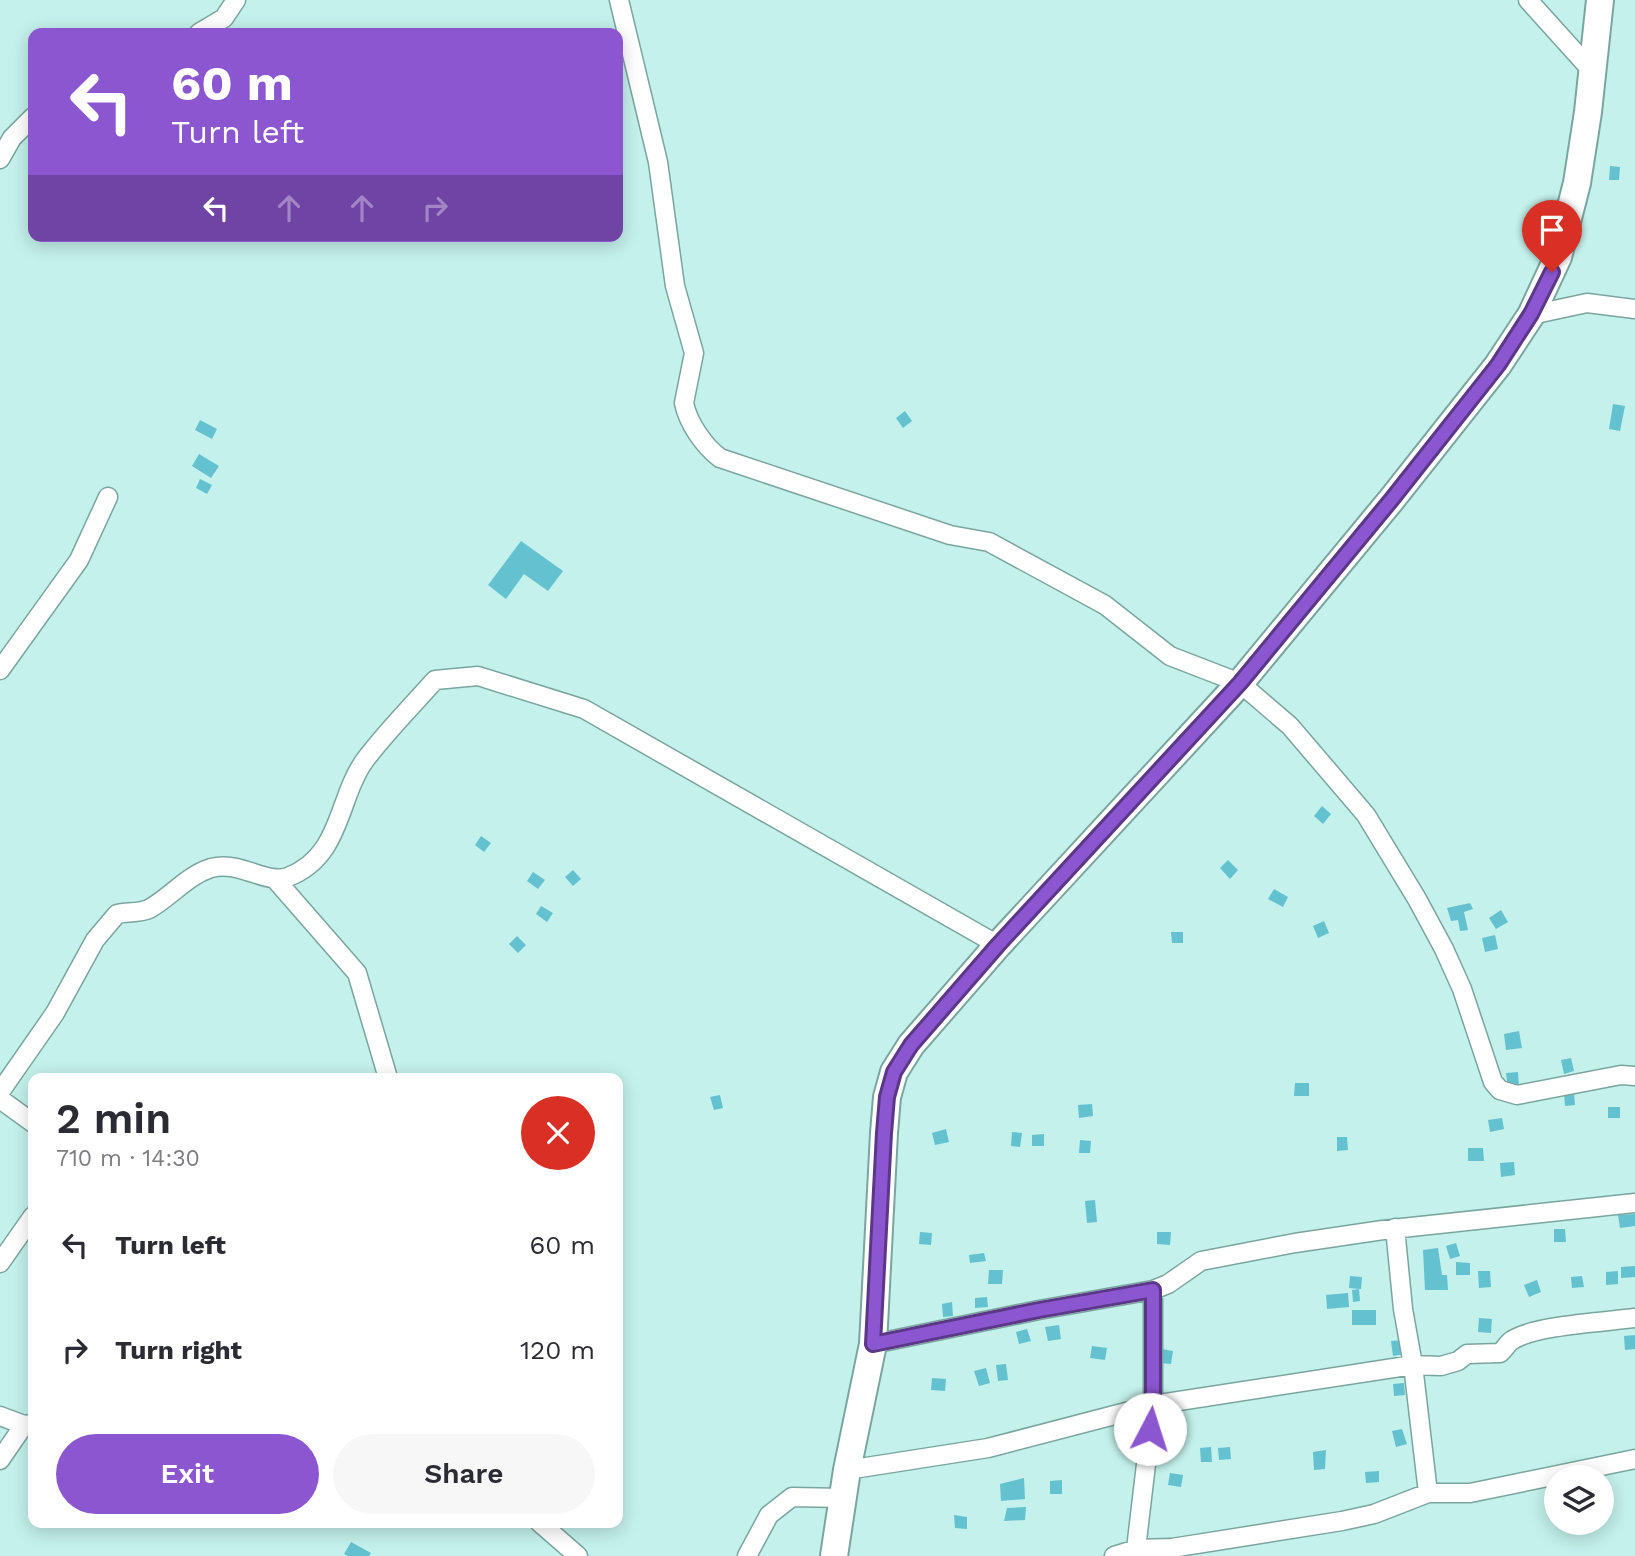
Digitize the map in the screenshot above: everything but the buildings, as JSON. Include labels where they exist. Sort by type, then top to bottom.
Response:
[{"type":"main road","points":[[834,1556],[847,1470],[873,1344],[884,1133],[887,1097],[894,1072],[911,1045],[998,945],[1240,683],[1392,499],[1498,365],[1531,314],[1558,257],[1566,229],[1577,183],[1600,0]]},
{"type":"street","points":[[207,28],[224,18],[236,0]]},
{"type":"street","points":[[619,0],[658,162],[675,286],[694,353],[684,403],[708,450],[720,458],[950,535],[989,542],[1105,605],[1170,656],[1240,683],[1290,726],[1366,815],[1444,949],[1462,989],[1493,1082],[1500,1090],[1517,1095],[1622,1075],[1635,1076]]},
{"type":"street","points":[[1528,0],[1592,71]]},
{"type":"street","points":[[0,159],[12,138],[28,122]]},
{"type":"street","points":[[1531,314],[1587,303],[1635,309]]},
{"type":"street","points":[[0,670],[79,559],[108,497]]},
{"type":"street","points":[[0,1092],[55,1013],[95,940],[117,914],[146,911],[192,876],[210,869],[228,865],[241,867],[275,879],[287,877],[304,868],[324,850],[337,827],[356,775],[366,759],[435,680],[478,676],[584,709],[998,945]]},
{"type":"street","points":[[275,879],[357,974],[387,1073]]},
{"type":"street","points":[[0,1098],[28,1119]]},
{"type":"street","points":[[873,1344],[1153,1290],[1168,1284],[1201,1261],[1295,1243],[1395,1228],[1635,1203]]},
{"type":"street","points":[[0,1263],[28,1223]]},
{"type":"street","points":[[1395,1228],[1428,1493]]},
{"type":"street","points":[[1136,1549],[1153,1405],[1153,1290]]},
{"type":"street","points":[[847,1470],[988,1448],[1153,1405],[1413,1365],[1451,1364],[1467,1354],[1500,1353],[1509,1342],[1535,1333],[1635,1318]]},
{"type":"street","points":[[0,1416],[28,1425]]},
{"type":"street","points":[[0,1460],[28,1426]]},
{"type":"street","points":[[1114,1556],[1136,1549],[1172,1548],[1342,1521],[1374,1514],[1428,1493],[1470,1493],[1635,1459]]},
{"type":"street","points":[[747,1556],[769,1515],[792,1497],[843,1498]]},
{"type":"street","points":[[546,1528],[578,1556]]},
{"type":"route","points":[[1150,1429],[1153,1405],[1153,1290],[873,1344],[884,1133],[887,1097],[894,1072],[911,1045],[998,945],[1240,683],[1392,499],[1498,365],[1531,314],[1552,272]]}]
